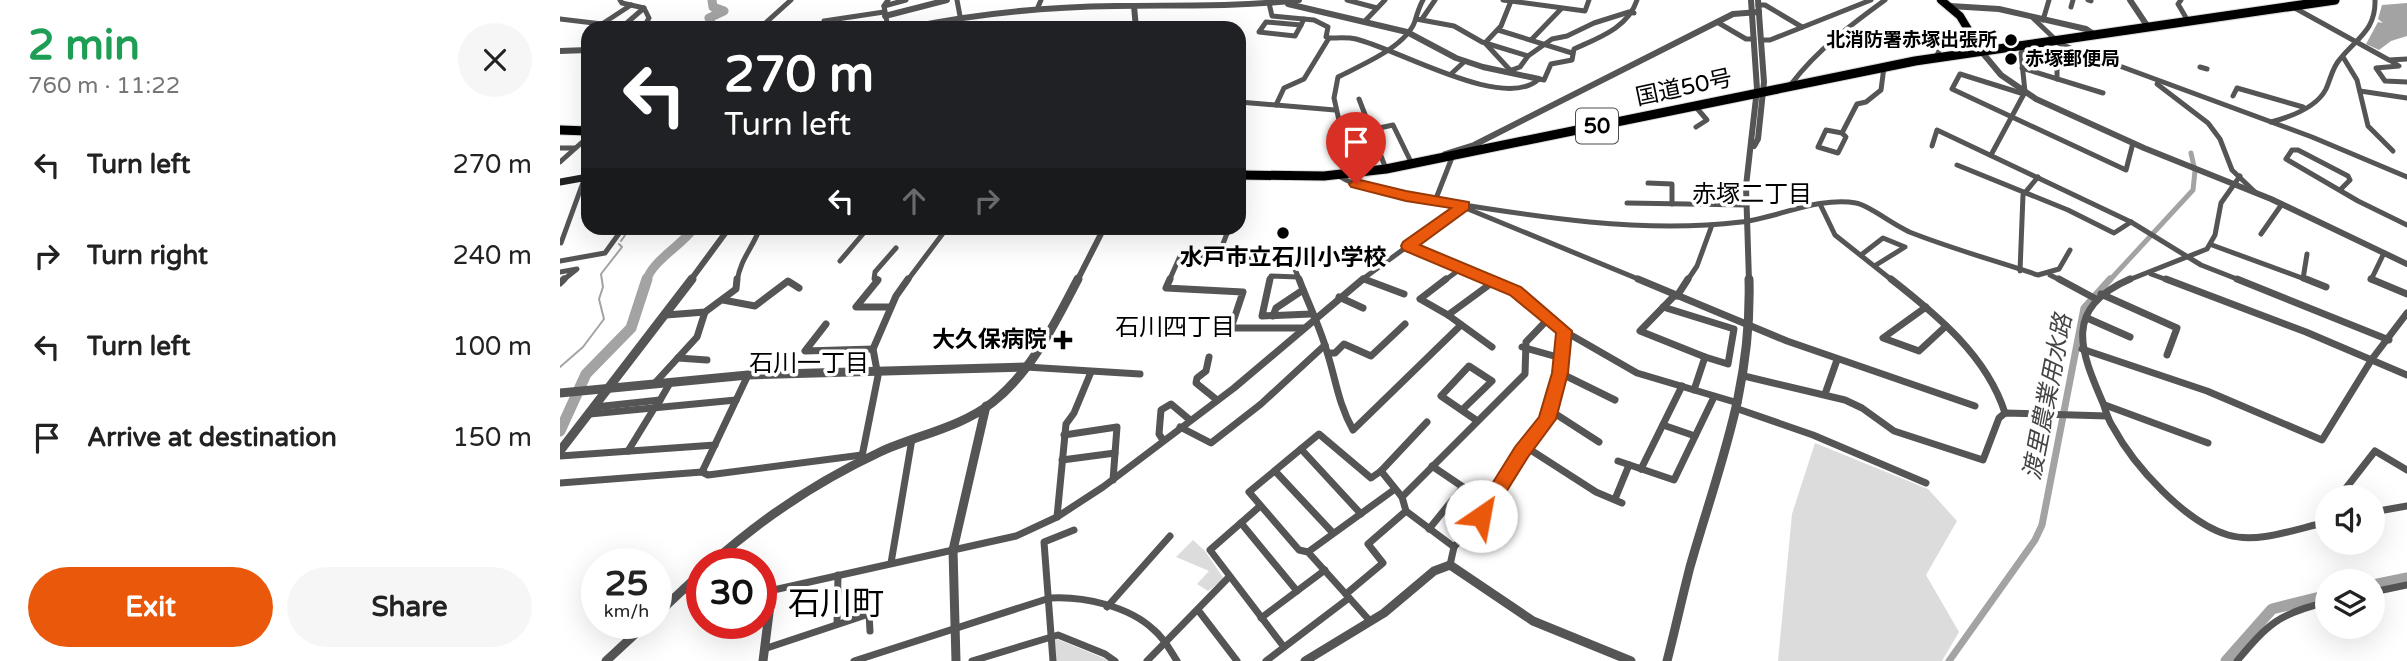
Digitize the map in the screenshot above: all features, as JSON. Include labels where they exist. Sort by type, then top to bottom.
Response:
[{"type":"highway","name":"50","points":[[2095,35],[2291,3],[2301,5],[2335,0]]},
{"type":"highway","name":"国道50号","points":[[1246,175],[1337,175],[1386,169],[1453,155],[1475,146],[1486,149],[1884,67],[2095,35]]},
{"type":"highway","points":[[560,130],[581,131]]},
{"type":"main road","points":[[1941,0],[1961,18],[1981,51]]},
{"type":"main road","points":[[560,182],[581,178]]},
{"type":"street","points":[[620,0],[622,4],[644,8]]},
{"type":"street","points":[[767,21],[791,0]]},
{"type":"street","points":[[887,21],[885,11],[888,0]]},
{"type":"street","points":[[885,11],[906,0]]},
{"type":"street","points":[[824,21],[947,0]]},
{"type":"street","points":[[957,0],[960,16]]},
{"type":"street","points":[[1038,7],[1041,0]]},
{"type":"street","points":[[1281,2],[1299,0]]},
{"type":"street","points":[[1347,0],[1377,8]]},
{"type":"street","points":[[1364,22],[1385,0]]},
{"type":"street","points":[[1423,0],[1415,15],[1419,19],[1454,26],[1485,43],[1528,56]]},
{"type":"street","points":[[1351,174],[1335,110],[1338,77],[1387,51],[1407,33],[1435,0]]},
{"type":"street","points":[[1503,0],[1585,11],[1589,0]]},
{"type":"street","points":[[936,21],[1038,7],[1113,3],[1281,2],[1407,33],[1465,61],[1544,80],[1551,64],[1572,60],[1574,49],[1603,36],[1634,13],[1637,0]]},
{"type":"street","points":[[1667,661],[1744,376],[1750,324],[1746,205],[1752,149],[1758,139],[1760,93],[1755,12],[1751,0]]},
{"type":"street","points":[[1717,22],[1746,38],[1770,40],[1871,0]]},
{"type":"street","points":[[1794,86],[1792,83],[1802,70],[1858,20],[1885,0]]},
{"type":"street","points":[[2043,20],[2049,0]]},
{"type":"street","points":[[2071,7],[2073,0]]},
{"type":"street","points":[[2130,0],[2148,27]]},
{"type":"street","points":[[2181,0],[2178,4],[2188,21]]},
{"type":"street","points":[[2269,122],[2282,120],[2323,94],[2335,66],[2350,47],[2359,43],[2374,21],[2375,0]]},
{"type":"street","points":[[1268,1],[1272,16],[1303,22]]},
{"type":"street","points":[[1485,43],[1498,30],[1515,1]]},
{"type":"street","points":[[1755,12],[1758,2],[1802,27]]},
{"type":"street","points":[[2291,3],[2399,66],[2376,68],[2385,81],[2407,82]]},
{"type":"street","points":[[607,21],[631,5]]},
{"type":"street","points":[[1950,6],[1977,5],[2086,29],[2095,35]]},
{"type":"street","points":[[629,21],[644,8]]},
{"type":"street","points":[[644,8],[649,18],[647,21]]},
{"type":"street","points":[[1532,39],[1561,9]]},
{"type":"street","points":[[1438,158],[1475,146],[1717,22],[1737,13],[1755,12]]},
{"type":"street","points":[[1508,71],[1520,67],[1528,56],[1552,39],[1567,36],[1594,23],[1634,13]]},
{"type":"street","points":[[2032,17],[2056,40],[2149,79],[2315,138],[2407,177]]},
{"type":"street","points":[[560,19],[581,22]]},
{"type":"street","points":[[1303,22],[1295,36],[1259,32],[1266,22],[1318,21],[1328,27],[1326,37],[1329,38]]},
{"type":"street","points":[[1498,30],[1572,53]]},
{"type":"street","points":[[1924,33],[1920,39],[1941,46],[1936,58]]},
{"type":"street","points":[[1329,38],[1354,38],[1498,89],[1525,88],[1533,86],[1539,79]]},
{"type":"street","points":[[1276,105],[1284,88],[1304,79],[1329,38]]},
{"type":"street","points":[[1485,43],[1508,71]]},
{"type":"street","points":[[1991,155],[2024,93],[2021,52],[2026,45]]},
{"type":"street","points":[[561,51],[581,49]]},
{"type":"street","points":[[1981,51],[2001,75],[2024,93]]},
{"type":"street","points":[[2343,57],[2360,91],[2368,126],[2393,151]]},
{"type":"street","points":[[2389,60],[2407,59]]},
{"type":"street","points":[[2057,60],[2057,79]]},
{"type":"street","points":[[1451,74],[1465,61]]},
{"type":"street","points":[[1842,133],[1857,104],[1866,103],[1881,90],[1884,67]]},
{"type":"street","points":[[2200,67],[2207,69]]},
{"type":"street","points":[[2022,68],[2103,93]]},
{"type":"street","points":[[2133,143],[2126,170],[1952,89],[1960,74],[2024,93],[2133,143],[2282,204],[2407,264]]},
{"type":"street","points":[[2149,79],[2179,99],[2215,131],[2224,146],[2228,163],[2256,193]]},
{"type":"street","points":[[2233,96],[2237,88],[2303,107]]},
{"type":"street","points":[[2360,91],[2407,98]]},
{"type":"street","points":[[1359,99],[1386,169]]},
{"type":"street","points":[[1246,103],[1335,110]]},
{"type":"street","points":[[1695,106],[1707,120],[1696,127]]},
{"type":"street","points":[[1370,130],[1393,125],[1412,164]]},
{"type":"street","points":[[1826,130],[1842,133],[1846,137],[1838,153],[1818,147],[1826,130]]},
{"type":"street","points":[[1932,146],[1937,130],[2130,222],[2186,258],[2389,340]]},
{"type":"street","points":[[560,162],[581,143]]},
{"type":"street","points":[[560,148],[575,149]]},
{"type":"street","points":[[2340,190],[2350,180],[2348,176],[2298,150],[2292,150],[2286,159],[2340,190],[2407,225]]},
{"type":"street","points":[[1435,201],[1453,155]]},
{"type":"street","points":[[1957,165],[2025,192],[2114,233],[2130,222]]},
{"type":"street","points":[[1337,175],[1348,182],[1435,201],[1603,222],[1712,225],[1746,222],[1820,204],[1857,203],[1893,225],[2020,271],[2050,275],[2096,297],[2177,328],[2167,355]]},
{"type":"street","points":[[2240,176],[2218,210],[2218,231],[2212,245],[2151,274],[2109,288],[2096,297],[2087,318],[2082,349],[2105,405],[2106,416],[2125,446],[2161,489],[2198,517],[2227,534],[2240,536],[2268,534],[2315,525]]},
{"type":"street","points":[[2020,271],[2025,192],[2038,177]]},
{"type":"street","points":[[1648,183],[1672,184],[1672,204]]},
{"type":"street","points":[[561,243],[581,192]]},
{"type":"street","points":[[1627,202],[1746,205]]},
{"type":"street","points":[[1820,204],[1835,235],[1926,307],[1975,356],[2000,397],[2005,414]]},
{"type":"street","points":[[2261,234],[2282,204]]},
{"type":"street","points":[[777,587],[1016,536],[1057,517],[1113,480],[1217,400],[1303,328],[1312,317],[1464,206]]},
{"type":"street","points":[[1464,206],[1676,296],[1837,360],[1975,406]]},
{"type":"street","points":[[1663,307],[1734,329],[1728,364],[1640,331],[1663,307],[1676,296],[1697,266],[1712,225]]},
{"type":"street","points":[[560,261],[605,253],[618,235]]},
{"type":"street","points":[[560,453],[666,315],[721,235]]},
{"type":"street","points":[[666,315],[705,312],[736,289],[740,262],[757,235]]},
{"type":"street","points":[[840,261],[862,235]]},
{"type":"street","points":[[861,458],[878,369],[873,349],[889,307],[911,273],[941,235]]},
{"type":"street","points":[[729,548],[765,517],[861,458],[986,406],[1031,363],[1100,235]]},
{"type":"street","points":[[1218,257],[1226,235]]},
{"type":"street","points":[[1861,255],[1883,238],[1905,247],[1876,265]]},
{"type":"street","points":[[2212,245],[2326,287]]},
{"type":"street","points":[[1408,246],[1515,291],[1564,331],[1637,373],[1738,406],[1926,482]]},
{"type":"street","points":[[889,307],[856,307],[878,281],[874,279],[875,272],[896,248]]},
{"type":"street","points":[[2050,275],[2062,269],[2070,250]]},
{"type":"street","points":[[2384,253],[2371,280],[2407,294]]},
{"type":"street","points":[[1231,328],[1243,292],[1166,288],[1181,254],[1288,262],[1294,267],[1326,349],[1344,414],[1353,430],[1461,325]]},
{"type":"street","points":[[2303,279],[2307,254]]},
{"type":"street","points":[[1463,268],[1420,299],[1448,315],[1492,347]]},
{"type":"street","points":[[560,272],[577,269],[560,283]]},
{"type":"street","points":[[2151,274],[2407,375]]},
{"type":"street","points":[[1298,277],[1271,276],[1262,316],[1312,317]]},
{"type":"street","points":[[1363,279],[1404,294]]},
{"type":"street","points":[[723,300],[755,306],[788,281],[799,288]]},
{"type":"street","points":[[1448,315],[1493,282]]},
{"type":"street","points":[[1273,316],[1276,308],[1303,290]]},
{"type":"street","points":[[1339,297],[1363,308]]},
{"type":"street","points":[[1926,307],[1883,338],[1919,351],[1946,326]]},
{"type":"street","points":[[654,384],[697,337],[705,312]]},
{"type":"street","points":[[2082,349],[2207,391],[2322,440],[2372,359],[2407,313]]},
{"type":"street","points":[[1402,497],[1476,420],[1525,374],[1522,347],[1525,340],[1549,317]]},
{"type":"street","points":[[2087,318],[2130,337]]},
{"type":"street","points":[[826,324],[805,351],[873,349]]},
{"type":"street","points":[[1326,349],[1335,353],[1344,344],[1371,356],[1405,324]]},
{"type":"street","points":[[1217,328],[1303,328]]},
{"type":"street","points":[[1450,565],[1454,547],[1481,516],[1550,411],[1560,373],[1564,331]]},
{"type":"street","points":[[1522,347],[1561,358]]},
{"type":"street","points":[[1180,427],[1211,443],[1326,349]]},
{"type":"street","points":[[1209,357],[1206,371],[1197,378],[1196,383],[1217,400]]},
{"type":"street","points":[[1694,390],[1705,357]]},
{"type":"street","points":[[678,358],[707,360]]},
{"type":"street","points":[[1825,394],[1837,360]]},
{"type":"street","points":[[1462,411],[1492,381],[1469,366],[1441,396],[1462,411],[1476,420]]},
{"type":"street","points":[[560,393],[748,375],[878,369],[1026,367],[1140,374]]},
{"type":"street","points":[[1057,517],[1066,424],[1074,413],[1091,372]]},
{"type":"street","points":[[1560,373],[1615,400]]},
{"type":"street","points":[[702,471],[748,375]]},
{"type":"street","points":[[1744,376],[1853,403],[1895,431],[1983,460],[1999,418],[2005,414],[2106,416]]},
{"type":"street","points":[[628,451],[670,383]]},
{"type":"street","points":[[1641,468],[1682,387]]},
{"type":"street","points":[[1618,461],[1674,480],[1714,397]]},
{"type":"street","points":[[592,410],[736,400]]},
{"type":"street","points":[[1163,440],[1159,435],[1161,410],[1171,404],[1191,420]]},
{"type":"street","points":[[2105,405],[2208,443]]},
{"type":"street","points":[[956,661],[953,550],[986,406]]},
{"type":"street","points":[[1550,411],[1599,442]]},
{"type":"street","points":[[1370,621],[1308,552],[1299,550],[1259,507],[1249,492],[1319,434],[1371,478],[1381,471],[1427,422]]},
{"type":"street","points":[[1663,425],[1695,436]]},
{"type":"street","points":[[1064,435],[1117,427],[1113,480]]},
{"type":"street","points":[[891,563],[912,439]]},
{"type":"street","points":[[560,453],[715,445]]},
{"type":"street","points":[[1526,447],[1596,492],[1618,501],[1629,465]]},
{"type":"street","points":[[1301,449],[1361,514]]},
{"type":"street","points":[[2348,485],[2375,451],[2407,470]]},
{"type":"street","points":[[1062,460],[1115,453]]},
{"type":"street","points":[[560,483],[702,471],[708,475],[861,458]]},
{"type":"street","points":[[1429,529],[1463,487],[1432,467]]},
{"type":"street","points":[[1275,471],[1333,534]]},
{"type":"street","points":[[1381,471],[1402,497],[1406,511],[1454,547]]},
{"type":"street","points":[[1308,552],[1395,489]]},
{"type":"street","points":[[2385,510],[2407,506]]},
{"type":"street","points":[[1259,507],[1210,550],[1284,648]]},
{"type":"street","points":[[1266,661],[1348,596],[1383,563],[1368,544],[1406,511]]},
{"type":"street","points":[[1241,523],[1297,591]]},
{"type":"street","points":[[1053,661],[1044,542],[1074,530]]},
{"type":"street","points":[[1107,607],[1170,536]]},
{"type":"street","points":[[1306,661],[1337,638],[1394,607],[1437,567],[1450,565],[1533,621],[1631,661]]},
{"type":"street","points":[[1261,618],[1325,570]]},
{"type":"street","points":[[837,624],[838,575]]},
{"type":"street","points":[[1147,661],[1229,577]]},
{"type":"street","points":[[2385,590],[2407,585]]},
{"type":"street","points":[[672,600],[684,589]]},
{"type":"street","points":[[854,661],[1050,598],[1075,597],[1149,624],[1177,661]]},
{"type":"street","points":[[2237,661],[2278,616],[2293,609],[2315,605]]},
{"type":"street","points":[[1198,610],[1237,661]]},
{"type":"street","points":[[764,649],[869,614],[870,631]]},
{"type":"street","points":[[972,661],[1050,635],[1058,635],[1105,654],[1115,661]]},
{"type":"street","points":[[606,661],[630,639]]},
{"type":"street","points":[[763,661],[764,639]]},
{"type":"street","points":[[1004,651],[1005,661]]},
{"type":"shaded area","points":[[2407,3],[2407,36],[2391,41],[2379,50],[2366,44],[2378,22],[2383,23],[2378,19],[2382,5]]},
{"type":"shaded area","points":[[1815,443],[1928,489],[1957,521],[1926,575],[1959,632],[1942,661],[1778,661],[1792,514]]},
{"type":"shaded area","points":[[1193,540],[1205,551],[1224,579],[1208,591],[1197,584],[1209,571],[1176,557]]},
{"type":"shaded area","points":[[1057,639],[1109,661],[1056,661],[1053,641]]},
{"type":"waterway","points":[[710,21],[709,18],[724,11],[713,7],[712,0]]},
{"type":"waterway","name":"渡里農業用水路","points":[[2109,281],[2193,190],[2195,171],[2191,153]]},
{"type":"waterway","points":[[621,241],[625,235]]},
{"type":"waterway","points":[[647,279],[655,266],[688,235]]},
{"type":"waterway","points":[[560,367],[583,347],[604,319],[599,299],[603,287],[601,274],[622,247],[619,244]]},
{"type":"waterway","points":[[560,431],[586,374],[631,328],[647,279]]},
{"type":"waterway","name":"渡里農業用水路","points":[[1949,661],[2035,540],[2042,525],[2084,308],[2110,279]]},
{"type":"waterway","points":[[2385,583],[2407,578]]},
{"type":"waterway","points":[[2226,661],[2272,609],[2315,598]]},
{"type":"place","name":"北消防署赤塚出張所","points":[[2011,40]]},
{"type":"place","name":"赤塚郵便局","points":[[2011,59]]},
{"type":"place","name":"水戸市立石川小学校","points":[[1283,233]]},
{"type":"place","name":"大久保病院","points":[[1063,340]]},
{"type":"district","name":"赤塚二丁目","points":[[1752,194]]},
{"type":"district","name":"石川四丁目","points":[[1175,327]]},
{"type":"district","name":"石川一丁目","points":[[809,363]]},
{"type":"district","name":"石川町","points":[[836,604]]},
{"type":"route","points":[[1356,184],[1406,196],[1464,205],[1408,246],[1515,291],[1564,331],[1560,373],[1547,419],[1521,452],[1481,516]]}]
